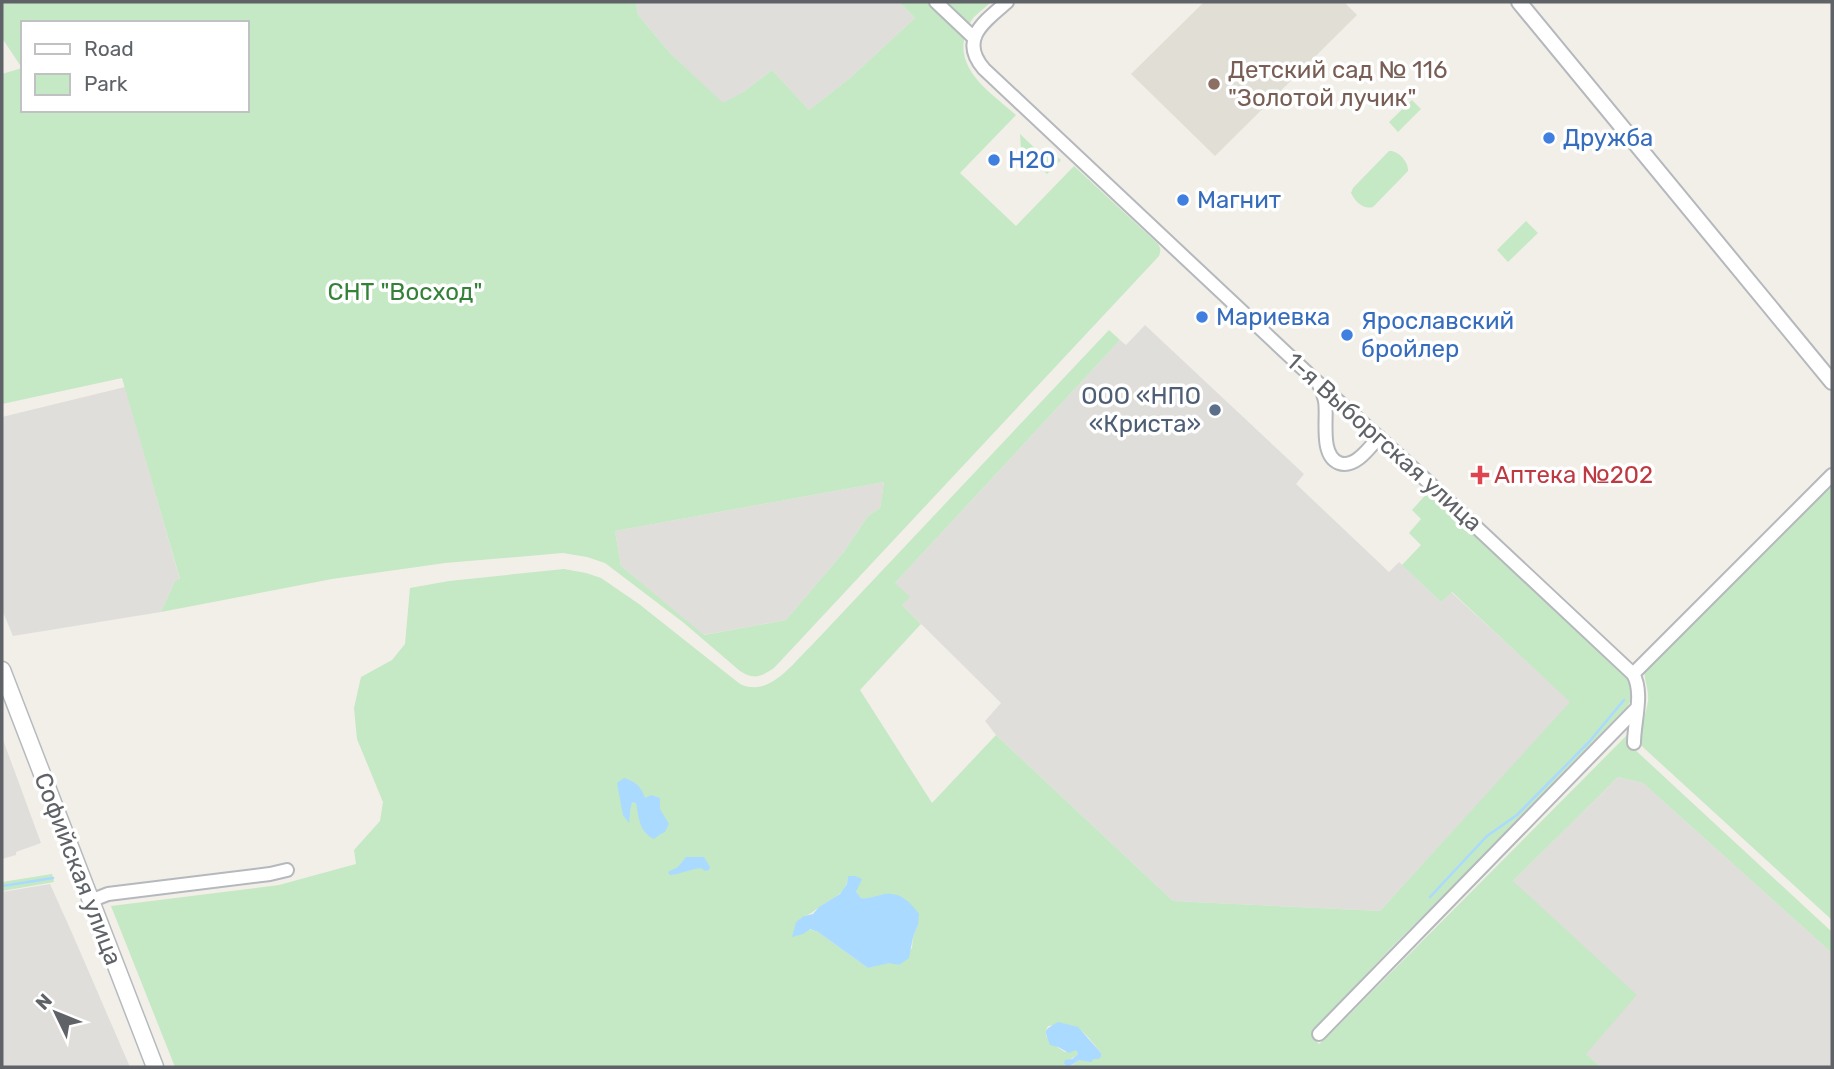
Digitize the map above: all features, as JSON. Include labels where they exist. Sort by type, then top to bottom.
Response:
[{"type":"main road","name":"Софийская улица","points":[[2,670],[155,1067]]},
{"type":"street","name":"1-я Выборгская улица","points":[[936,2],[974,38],[975,58],[986,73],[1633,674]]},
{"type":"street","points":[[974,38],[984,23],[1007,2]]},
{"type":"street","points":[[1519,2],[1832,382]]},
{"type":"street","points":[[1314,380],[1325,400],[1327,449],[1334,460],[1345,464],[1353,462],[1379,437]]},
{"type":"street","points":[[1634,743],[1638,686],[1633,674],[1832,475]]},
{"type":"street","points":[[1319,1034],[1636,709]]},
{"type":"street","points":[[90,901],[108,894],[287,870]]},
{"type":"shaded area","points":[[636,2],[899,2],[915,18],[850,78],[809,110],[772,70],[723,104],[671,54],[638,15]]},
{"type":"shaded area","name":"Детский сад № 116 \"Золотой лучик\"","points":[[1204,2],[1344,2],[1357,15],[1215,156],[1131,74]]},
{"type":"shaded area","points":[[1145,325],[1304,474],[1296,484],[1389,572],[1399,562],[1441,602],[1451,592],[1571,702],[1380,911],[1173,901],[996,735],[985,721],[1001,703],[902,605],[895,583],[1120,340],[1126,345]]},
{"type":"shaded area","points":[[125,387],[180,580],[175,581],[161,612],[13,636],[2,610],[2,417]]},
{"type":"shaded area","points":[[884,482],[880,508],[868,516],[843,553],[786,620],[703,635],[621,566],[615,531]]},
{"type":"shaded area","points":[[2,737],[41,843],[2,859]]},
{"type":"shaded area","points":[[1618,777],[1643,783],[1832,953],[1832,1067],[1601,1067],[1586,1054],[1513,881]]},
{"type":"shaded area","points":[[50,884],[130,1067],[2,1067],[2,892]]},
{"type":"green space","name":"СНТ \"Восход\"","points":[[2,2],[636,2],[638,15],[671,54],[723,103],[745,91],[772,70],[809,110],[850,78],[915,18],[899,2],[929,2],[965,36],[963,49],[966,60],[978,81],[1016,115],[960,173],[1016,226],[1074,166],[1157,243],[1160,252],[774,668],[761,675],[750,676],[740,671],[684,623],[605,563],[563,553],[445,563],[332,579],[161,612],[175,581],[180,579],[122,378],[2,404],[2,74],[21,68],[21,112],[248,112],[248,21],[21,21],[21,66],[2,38]],"holes":[[[884,482],[880,508],[868,516],[843,553],[786,620],[704,635],[621,566],[615,531]]]},
{"type":"green space","points":[[946,2],[991,2],[969,24]]},
{"type":"green space","points":[[1412,100],[1421,109],[1398,132],[1389,122]]},
{"type":"green space","points":[[1020,134],[1043,156],[1049,150],[1061,160],[1047,174],[1021,149]]},
{"type":"green space","points":[[1389,151],[1402,157],[1408,171],[1373,207],[1363,206],[1351,193],[1353,188]]},
{"type":"green space","points":[[1526,221],[1538,233],[1508,262],[1497,250]]},
{"type":"green space","points":[[1109,330],[1120,340],[895,583],[910,597],[902,605],[921,624],[860,690],[932,803],[996,735],[1173,901],[1380,911],[1570,702],[1452,592],[1441,602],[1402,565],[1421,545],[1409,533],[1421,519],[1412,510],[1430,490],[1617,667],[1631,687],[1631,698],[1620,719],[1391,948],[1316,1028],[1313,1038],[1319,1044],[1329,1035],[1631,731],[1632,747],[1832,932],[1832,953],[1643,783],[1618,777],[1513,881],[1637,995],[1586,1054],[1601,1067],[1069,1067],[1080,1060],[1093,1059],[1101,1053],[1079,1029],[1058,1025],[1048,1026],[1046,1035],[1065,1052],[1076,1049],[1078,1054],[1064,1064],[1068,1067],[175,1067],[111,906],[279,885],[356,864],[354,850],[380,821],[383,802],[357,739],[354,708],[361,677],[392,660],[405,644],[410,588],[449,581],[564,569],[586,573],[601,578],[639,604],[740,684],[751,687],[770,683],[779,677]],"holes":[[[848,877],[857,887],[856,893],[861,898],[870,899],[885,894],[918,925],[912,948],[899,965],[889,962],[868,968],[818,932],[809,929],[804,916],[838,895],[845,888]]]},
{"type":"green space","points":[[1832,480],[1832,920],[1639,743],[1648,701],[1644,671]]},
{"type":"green space","points":[[52,874],[54,882],[2,891],[2,882]]},
{"type":"water","points":[[624,778],[637,785],[645,798],[651,795],[660,798],[660,809],[669,824],[665,832],[654,839],[645,833],[636,803],[632,802],[629,823],[623,815],[617,783]]},
{"type":"water","points":[[686,857],[704,857],[709,870],[701,868],[670,875],[668,872],[678,867]]},
{"type":"water","points":[[848,876],[862,879],[856,892],[861,898],[884,894],[900,896],[919,914],[909,958],[899,965],[889,963],[868,968],[810,929],[792,937],[796,922],[813,914],[840,894],[847,884]]},
{"type":"water","points":[[1058,1022],[1078,1027],[1101,1053],[1101,1057],[1091,1062],[1080,1060],[1068,1067],[1064,1064],[1065,1060],[1078,1054],[1076,1050],[1069,1053],[1050,1045],[1046,1031]]},
{"type":"waterway","points":[[1430,897],[1487,836],[1517,815],[1589,742],[1624,700]]},
{"type":"waterway","points":[[2,886],[53,878]]},
{"type":"place","name":"Детский сад № 116 \"Золотой лучик\"","points":[[1214,84]]},
{"type":"place","name":"Дружба","points":[[1549,138]]},
{"type":"place","name":"H2O","points":[[994,160]]},
{"type":"place","name":"Магнит","points":[[1183,200]]},
{"type":"place","name":"Мариевка","points":[[1202,317]]},
{"type":"place","name":"Ярославский бройлер","points":[[1347,335]]},
{"type":"place","name":"ООО «НПО «Криста»","points":[[1215,410]]},
{"type":"place","name":"Аптека №202","points":[[1480,475]]}]
